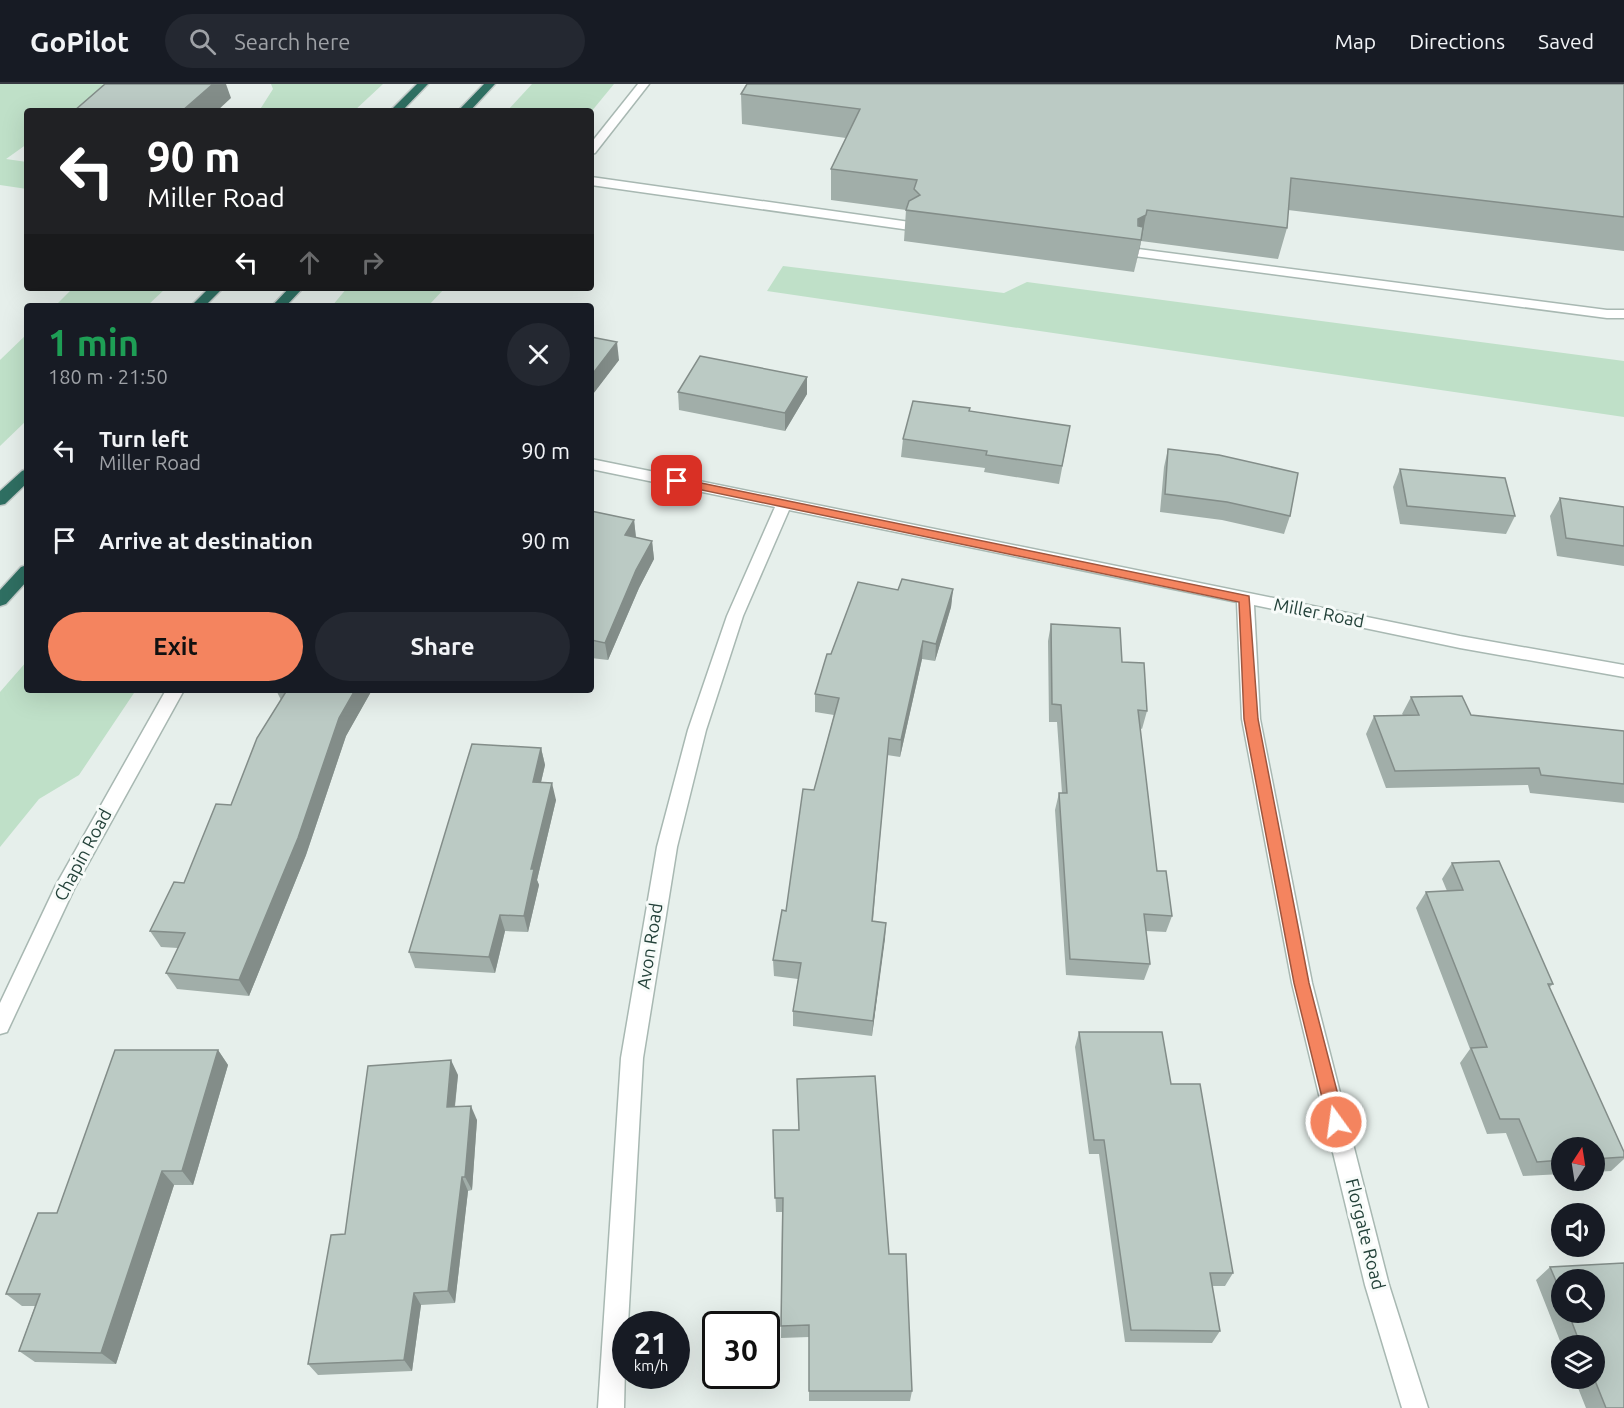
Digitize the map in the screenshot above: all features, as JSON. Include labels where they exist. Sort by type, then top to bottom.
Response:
[{"type":"highway","points":[[399,108],[423,84]]},
{"type":"highway","points":[[467,108],[490,84]]},
{"type":"highway","points":[[201,303],[213,291]]},
{"type":"highway","points":[[282,303],[293,291]]},
{"type":"highway","points":[[0,500],[24,477]]},
{"type":"highway","points":[[0,600],[24,574]]},
{"type":"street","points":[[594,147],[644,84]]},
{"type":"street","points":[[594,181],[910,226]]},
{"type":"street","points":[[1138,253],[1607,314],[1624,314]]},
{"type":"street","name":"Miller Road","points":[[594,465],[1245,599],[1460,642],[1624,671]]},
{"type":"street","name":"Avon Road","points":[[611,1408],[632,1058],[667,848],[697,730],[735,616],[784,504]]},
{"type":"street","name":"Florgate Road","points":[[1245,599],[1251,719],[1302,983],[1377,1285],[1414,1408]]},
{"type":"street","name":"Chapin Road","points":[[0,1025],[66,885],[173,693]]},
{"type":"green space","points":[[0,84],[118,84],[82,108],[24,108],[24,146],[6,159],[24,162],[24,189],[0,185]]},
{"type":"green space","points":[[271,84],[383,84],[357,108],[261,108],[273,89]]},
{"type":"green space","points":[[532,84],[614,84],[594,108],[510,108]]},
{"type":"green space","points":[[783,266],[1004,293],[1027,282],[1624,361],[1624,417],[767,291]]},
{"type":"green space","points":[[70,291],[163,291],[150,303],[58,303]]},
{"type":"green space","points":[[344,291],[442,291],[431,303],[334,303]]},
{"type":"green space","points":[[24,337],[24,423],[0,446],[0,360]]},
{"type":"green space","points":[[24,664],[24,693],[134,693],[79,775],[39,799],[0,847],[0,692]]},
{"type":"building","points":[[105,84],[213,84],[185,108],[77,108]]},
{"type":"building","points":[[747,84],[1624,84],[1624,217],[1291,178],[1287,228],[1147,210],[1146,215],[1138,219],[1138,226],[1143,227],[1141,240],[906,210],[909,201],[920,195],[914,189],[917,180],[831,169],[860,109],[741,94]]},
{"type":"building","points":[[594,338],[617,342],[594,372]]},
{"type":"building","points":[[700,356],[807,377],[785,413],[678,392]]},
{"type":"building","points":[[913,401],[970,408],[969,411],[1070,426],[1062,466],[986,455],[987,451],[903,439]]},
{"type":"building","points":[[1168,449],[1219,455],[1298,473],[1290,516],[1227,502],[1165,494]]},
{"type":"building","points":[[1400,469],[1505,478],[1515,516],[1407,506]]},
{"type":"building","points":[[1560,498],[1624,507],[1624,546],[1566,538]]},
{"type":"building","points":[[594,512],[634,520],[625,535],[652,541],[636,570],[605,643],[594,641]]},
{"type":"building","points":[[902,579],[953,589],[936,644],[923,641],[901,740],[889,738],[872,921],[886,923],[873,1021],[793,1011],[801,963],[773,960],[782,910],[786,911],[803,789],[814,790],[839,698],[815,694],[827,654],[831,654],[858,582],[898,590]]},
{"type":"building","points":[[1051,624],[1120,628],[1122,662],[1144,663],[1147,711],[1138,710],[1157,871],[1166,871],[1172,916],[1144,914],[1150,964],[1070,959],[1059,793],[1067,793],[1061,705],[1052,704]]},
{"type":"building","points":[[285,693],[353,693],[339,718],[298,838],[239,980],[166,973],[185,933],[150,931],[174,882],[184,883],[216,804],[231,805],[257,738]]},
{"type":"building","points":[[1462,696],[1471,715],[1624,731],[1624,784],[1541,775],[1539,768],[1395,771],[1374,716],[1419,715],[1411,697]]},
{"type":"building","points":[[472,744],[541,748],[533,782],[552,783],[531,869],[534,869],[524,916],[500,915],[489,957],[409,952]]},
{"type":"building","points":[[1499,861],[1553,984],[1548,984],[1624,1152],[1624,1157],[1605,1158],[1605,1137],[1551,1137],[1551,1161],[1537,1162],[1519,1119],[1500,1119],[1471,1048],[1487,1047],[1426,892],[1463,890],[1452,863]]},
{"type":"building","points":[[1079,1032],[1162,1032],[1171,1084],[1200,1084],[1233,1273],[1210,1273],[1220,1331],[1131,1330],[1104,1140],[1094,1140]]},
{"type":"building","points":[[115,1050],[218,1050],[182,1171],[162,1171],[101,1353],[19,1351],[40,1294],[6,1294],[38,1213],[57,1213]]},
{"type":"building","points":[[451,1060],[447,1107],[471,1106],[465,1177],[462,1177],[448,1291],[414,1293],[404,1360],[308,1364],[331,1235],[345,1234],[368,1066]]},
{"type":"building","points":[[875,1076],[889,1254],[906,1254],[912,1391],[809,1391],[809,1325],[781,1326],[783,1198],[775,1198],[773,1130],[799,1130],[797,1079]]},
{"type":"building","points":[[1624,1263],[1624,1408],[1606,1408],[1598,1389],[1605,1389],[1605,1335],[1577,1335],[1572,1323],[1605,1323],[1605,1269],[1551,1269],[1550,1267]]},
{"type":"route","points":[[677,481],[1245,599],[1251,719],[1302,983],[1336,1122]]}]
